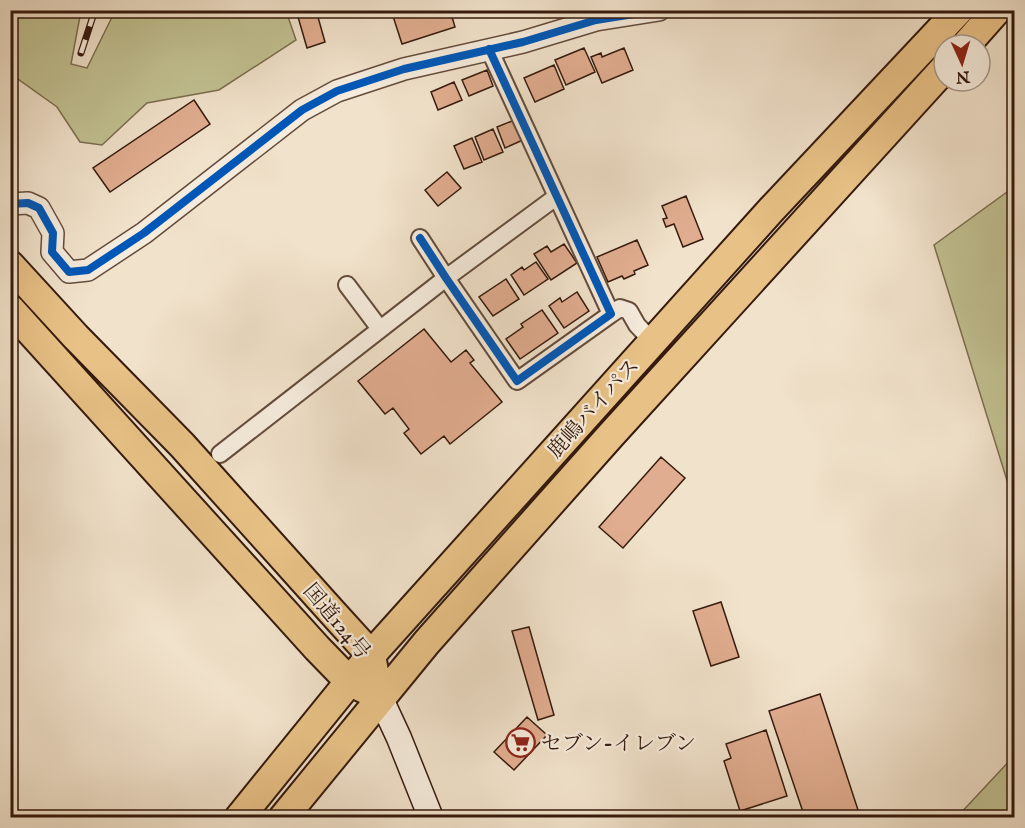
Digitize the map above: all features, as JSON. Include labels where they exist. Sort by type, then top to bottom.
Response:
[{"type":"highway","name":"鹿嶋バイパス","points":[[239,818],[371,655],[771,210],[959,10]]},
{"type":"highway","points":[[977,33],[997,10]]},
{"type":"highway","name":"鹿嶋バイパス","points":[[283,818],[427,642],[611,435],[932,82]]},
{"type":"highway","name":"国道124号","points":[[10,265],[76,337],[182,445],[371,655],[380,697]]},
{"type":"highway","name":"国道124号","points":[[10,309],[349,681],[380,697]]},
{"type":"main road","points":[[380,697],[431,818]]},
{"type":"street","points":[[10,204],[28,203],[39,208],[53,233],[52,252],[69,272],[88,270],[144,233],[302,110],[337,91],[404,69],[523,42],[596,20],[659,10]]},
{"type":"street","points":[[489,49],[611,314]]},
{"type":"street","points":[[220,454],[446,278],[552,200]]},
{"type":"street","points":[[420,238],[517,381],[620,308],[629,311],[653,342]]},
{"type":"street","points":[[346,285],[381,329]]},
{"type":"shaded area","points":[[11,10],[81,11],[71,64],[87,68],[115,11],[286,11],[296,40],[219,90],[147,103],[102,145],[80,142],[57,107],[11,74]]},
{"type":"shaded area","points":[[1014,187],[1014,503],[934,245]]},
{"type":"shaded area","points":[[1014,756],[1014,817],[957,817]]},
{"type":"building","points":[[296,10],[316,10],[325,42],[307,48]]},
{"type":"building","points":[[391,10],[450,10],[455,27],[402,44]]},
{"type":"building","points":[[584,48],[595,72],[566,85],[555,60]]},
{"type":"building","points":[[624,48],[633,70],[602,83],[591,57],[601,53],[602,57]]},
{"type":"building","points":[[554,65],[564,89],[535,102],[524,78]]},
{"type":"building","points":[[487,70],[493,86],[469,96],[462,80]]},
{"type":"building","points":[[454,82],[462,100],[438,110],[431,92]]},
{"type":"building","points":[[194,100],[210,124],[110,192],[93,168]]},
{"type":"building","points":[[517,119],[525,139],[505,148],[497,127]]},
{"type":"building","points":[[493,129],[503,152],[484,160],[475,137]]},
{"type":"building","points":[[472,138],[482,162],[464,169],[454,146]]},
{"type":"building","points":[[447,172],[461,188],[438,206],[425,190]]},
{"type":"building","points":[[686,196],[703,239],[683,247],[674,224],[666,227],[663,219],[667,218],[662,206]]},
{"type":"building","points":[[637,240],[648,265],[634,271],[635,274],[624,279],[622,276],[608,282],[597,257]]},
{"type":"building","points":[[564,244],[577,263],[551,280],[534,254],[547,246],[551,252]]},
{"type":"building","points":[[536,262],[548,279],[524,295],[511,275],[522,267],[524,270]]},
{"type":"building","points":[[506,279],[519,299],[493,316],[479,297]]},
{"type":"building","points":[[577,292],[589,311],[564,328],[549,306],[560,298],[562,302]]},
{"type":"building","points":[[542,310],[558,333],[520,359],[506,339],[523,327],[521,324]]},
{"type":"building","points":[[424,329],[451,362],[466,350],[474,360],[470,363],[502,402],[450,444],[444,436],[421,454],[404,433],[409,429],[393,408],[385,414],[358,381]]},
{"type":"building","points":[[661,457],[685,478],[623,548],[599,527]]},
{"type":"building","points":[[721,602],[739,657],[711,666],[693,611]]},
{"type":"building","points":[[529,627],[554,715],[538,720],[512,631]]},
{"type":"building","points":[[820,694],[860,816],[855,818],[805,818],[769,711]]},
{"type":"building","name":"セブン-イレブン","points":[[527,717],[547,735],[514,770],[494,752]]},
{"type":"building","points":[[766,730],[787,796],[740,811],[724,761],[731,758],[726,744]]},
{"type":"railway","points":[[81,53],[95,10]]},
{"type":"cycle path","points":[[10,204],[28,203],[39,208],[53,233],[52,252],[69,272],[88,270],[144,233],[302,110],[337,91],[404,69],[523,42],[596,20],[659,10]]},
{"type":"cycle path","points":[[420,238],[517,381],[611,314],[489,49]]},
{"type":"place","name":"セブン-イレブン","points":[[520,743]]}]
